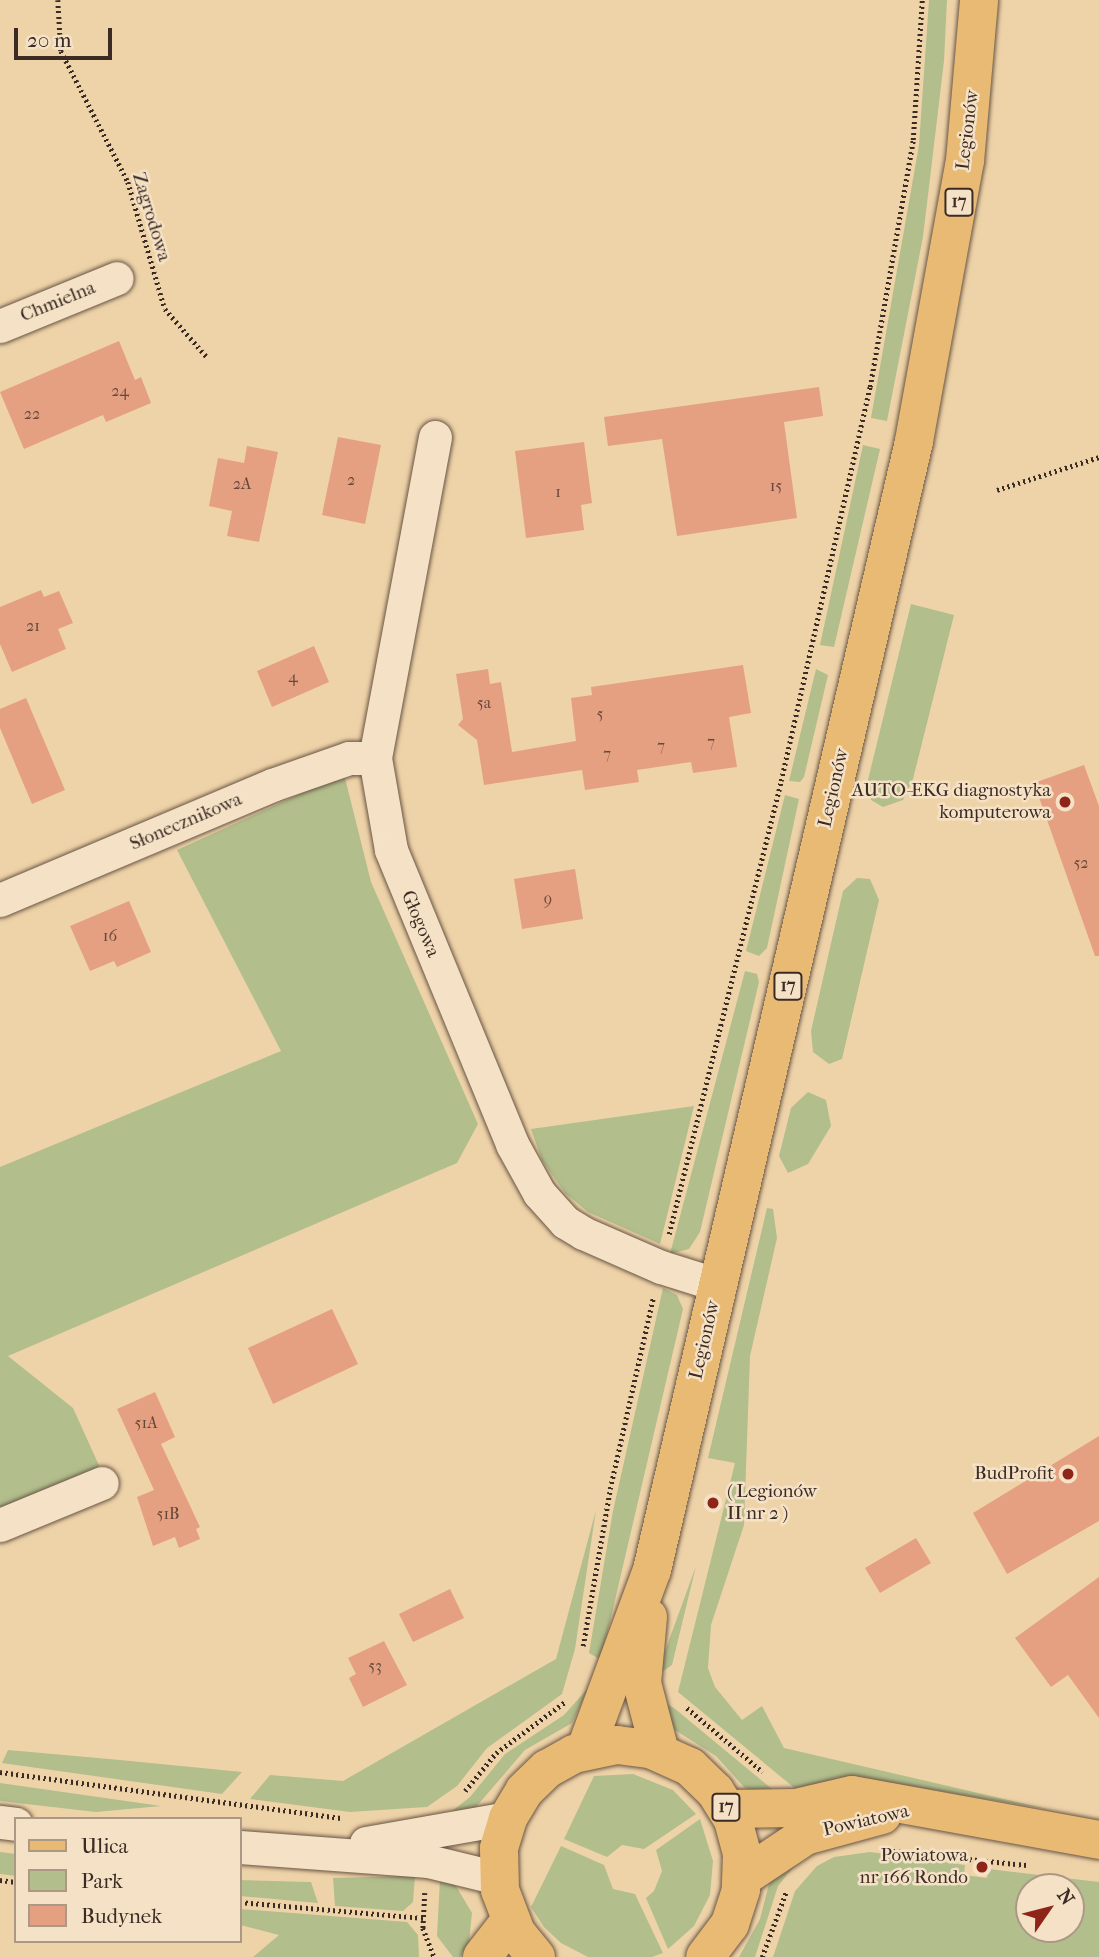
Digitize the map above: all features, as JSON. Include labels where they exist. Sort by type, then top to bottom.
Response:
[{"type":"main road","name":"Legionów","points":[[585,1751],[652,1570],[934,348],[965,161],[979,0]]},
{"type":"main road","name":"Legionów","points":[[652,1570],[642,1683],[660,1752]]},
{"type":"main road","name":"17","points":[[536,1957],[510,1922],[498,1878],[499,1847],[508,1818],[539,1776],[585,1751],[628,1745],[660,1752],[699,1775],[728,1809],[740,1842],[742,1878],[730,1924],[705,1957]]},
{"type":"main road","name":"Powiatowa","points":[[728,1809],[796,1808],[852,1795],[1099,1840]]},
{"type":"main road","name":"Powiatowa","points":[[742,1878],[805,1836],[848,1822],[918,1808]]},
{"type":"main road","points":[[482,1957],[510,1922]]},
{"type":"street","name":"Chmielna","points":[[0,326],[117,278]]},
{"type":"street","name":"Głogowa","points":[[435,437],[375,758],[384,825],[398,872],[528,1177],[565,1222],[583,1233],[661,1268],[718,1285]]},
{"type":"street","name":"Słonecznikowa","points":[[0,900],[304,773],[349,758],[375,758]]},
{"type":"street","points":[[0,1525],[102,1483]]},
{"type":"street","points":[[322,1850],[508,1818]]},
{"type":"street","points":[[242,1847],[322,1850],[428,1861],[498,1878]]},
{"type":"path","name":"Zagrodowa","points":[[58,0],[61,51],[128,182],[165,309],[206,357]]},
{"type":"path","points":[[665,1249],[781,781],[870,387],[913,140],[922,0]]},
{"type":"path","points":[[997,490],[1099,457]]},
{"type":"path","points":[[581,1658],[610,1489],[656,1286]]},
{"type":"path","points":[[454,1799],[496,1753],[571,1698]]},
{"type":"path","points":[[683,1705],[765,1774]]},
{"type":"path","points":[[0,1772],[352,1819]]},
{"type":"path","points":[[884,1850],[1015,1866],[1042,1864]]},
{"type":"path","points":[[426,1878],[424,1918],[434,1957]]},
{"type":"path","points":[[762,1957],[788,1884]]},
{"type":"path","points":[[242,1902],[424,1918]]},
{"type":"green space","points":[[929,0],[947,0],[944,61],[923,237],[887,421],[871,418],[919,145]]},
{"type":"green space","points":[[863,445],[880,449],[834,647],[820,645]]},
{"type":"green space","points":[[911,604],[954,615],[913,779],[903,800],[883,807],[871,800],[867,784]]},
{"type":"green space","points":[[816,669],[828,675],[804,777],[800,782],[789,781]]},
{"type":"green space","points":[[344,774],[371,882],[478,1124],[457,1163],[8,1356],[73,1408],[111,1492],[0,1536],[0,1167],[281,1051],[177,850]]},
{"type":"green space","points":[[785,795],[799,799],[767,948],[759,956],[746,951]]},
{"type":"green space","points":[[857,878],[870,879],[879,900],[842,1059],[829,1064],[813,1052],[811,1031],[843,891]]},
{"type":"green space","points":[[745,971],[757,974],[759,982],[700,1232],[689,1249],[670,1254]]},
{"type":"green space","points":[[808,1092],[826,1100],[831,1126],[808,1164],[788,1173],[779,1156],[791,1108]]},
{"type":"green space","points":[[694,1106],[660,1244],[588,1212],[565,1193],[542,1160],[531,1129]]},
{"type":"green space","points":[[767,1208],[773,1209],[777,1238],[750,1356],[744,1525],[711,1625],[708,1668],[715,1687],[742,1720],[762,1706],[784,1748],[1052,1810],[891,1783],[803,1795],[678,1692],[735,1463],[708,1458]]},
{"type":"green space","points":[[663,1288],[677,1295],[683,1309],[601,1660],[589,1653],[613,1511]]},
{"type":"green space","points":[[596,1510],[575,1649],[562,1694],[487,1748],[457,1786],[427,1807],[350,1812],[250,1799],[270,1775],[343,1781],[556,1659]]},
{"type":"green space","points":[[696,1566],[672,1665],[660,1673],[660,1665]]},
{"type":"green space","points":[[589,1687],[572,1723],[525,1750],[476,1807],[442,1819],[470,1797],[505,1754],[564,1715]]},
{"type":"green space","points":[[656,1698],[674,1708],[778,1794],[752,1793],[744,1787],[716,1756],[675,1730]]},
{"type":"green space","points":[[8,1750],[242,1772],[222,1794],[2,1763]]},
{"type":"green space","points":[[633,1774],[673,1790],[696,1814],[644,1849],[622,1845],[607,1857],[564,1839],[594,1776]]},
{"type":"green space","points":[[0,1783],[161,1806],[96,1812],[0,1801]]},
{"type":"green space","points":[[700,1819],[713,1861],[710,1895],[694,1926],[668,1949],[646,1898],[654,1891],[662,1871],[656,1850]]},
{"type":"green space","points":[[561,1846],[604,1865],[613,1889],[635,1894],[663,1953],[652,1957],[588,1957],[561,1943],[544,1927],[531,1907]]},
{"type":"green space","points":[[0,1852],[14,1854],[14,1876],[0,1874]]},
{"type":"green space","points":[[870,1852],[965,1865],[964,1875],[987,1878],[989,1869],[1023,1873],[1015,1873],[1015,1943],[1085,1943],[1085,1880],[1099,1882],[1099,1957],[773,1957],[795,1891],[817,1866],[834,1857]]},
{"type":"green space","points":[[795,1865],[778,1886],[755,1957],[739,1957],[760,1919],[771,1876]]},
{"type":"green space","points":[[415,1876],[413,1902],[403,1911],[335,1906],[333,1878]]},
{"type":"green space","points":[[440,1879],[456,1886],[472,1913],[469,1942],[460,1957],[453,1957],[437,1936]]},
{"type":"green space","points":[[242,1880],[311,1882],[318,1903],[242,1896]]},
{"type":"green space","points":[[242,1909],[407,1922],[418,1935],[419,1957],[253,1957],[279,1935],[242,1926]]},
{"type":"building","points":[[119,341],[135,380],[141,377],[151,403],[106,422],[103,415],[24,449],[0,392]]},
{"type":"building","points":[[819,387],[823,416],[784,422],[797,518],[677,536],[662,439],[608,446],[604,417]]},
{"type":"building","points":[[338,437],[381,445],[365,524],[322,515]]},
{"type":"building","points":[[584,442],[592,503],[581,505],[584,530],[526,538],[515,451]]},
{"type":"building","points":[[247,446],[278,452],[259,542],[227,536],[232,511],[209,506],[218,458],[244,463]]},
{"type":"building","points":[[41,590],[44,597],[59,591],[73,623],[58,629],[66,649],[12,672],[0,644],[0,607]]},
{"type":"building","points":[[314,646],[329,682],[272,707],[257,671]]},
{"type":"building","points":[[743,665],[751,713],[729,717],[737,767],[693,773],[691,762],[637,770],[639,782],[585,790],[582,770],[484,785],[477,740],[458,725],[463,719],[456,674],[488,669],[490,684],[501,682],[512,752],[576,741],[571,698],[592,695],[591,687]]},
{"type":"building","points":[[26,698],[65,790],[32,804],[0,728],[0,709]]},
{"type":"building","points":[[1084,765],[1099,806],[1099,956],[1095,956],[1034,783]]},
{"type":"building","points":[[575,869],[583,919],[522,929],[514,879]]},
{"type":"building","points":[[129,901],[151,952],[117,967],[114,961],[90,971],[70,926]]},
{"type":"building","points":[[332,1309],[358,1364],[273,1404],[248,1348]]},
{"type":"building","points":[[155,1392],[175,1437],[161,1444],[200,1527],[196,1529],[200,1539],[179,1548],[175,1537],[153,1546],[137,1497],[154,1490],[117,1409]]},
{"type":"building","name":"BudProfit","points":[[1099,1436],[1099,1521],[1007,1574],[973,1513]]},
{"type":"building","points":[[916,1538],[931,1563],[880,1593],[865,1568]]},
{"type":"building","points":[[1099,1577],[1099,1718],[1068,1675],[1051,1687],[1015,1638]]},
{"type":"building","points":[[450,1589],[464,1618],[413,1642],[399,1614]]},
{"type":"building","points":[[384,1641],[407,1685],[363,1707],[349,1678],[356,1674],[348,1658]]},
{"type":"place","name":"AUTO-EKG diagnostyka komputerowa","points":[[1065,802]]},
{"type":"place","name":"BudProfit","points":[[1068,1474]]},
{"type":"place","name":"( Legionów II nr 2 )","points":[[713,1503]]},
{"type":"place","name":"Powiatowa nr 166 Rondo","points":[[982,1867]]}]
